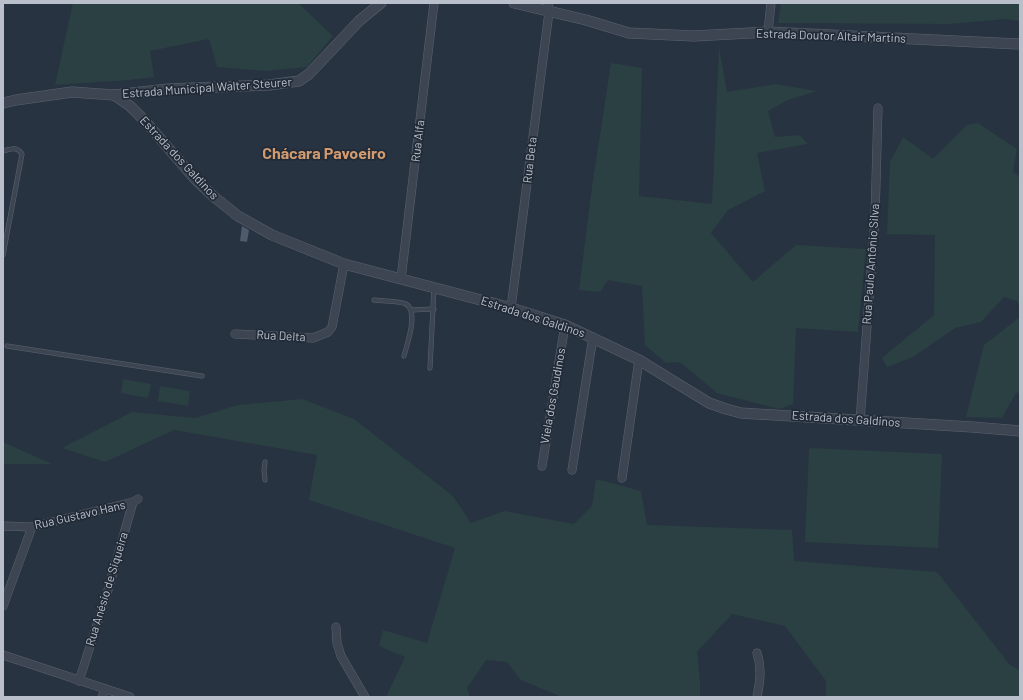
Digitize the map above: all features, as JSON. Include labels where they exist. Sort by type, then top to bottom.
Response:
[{"type":"street","name":"Estrada Municipal Walter Steurer","points":[[3,103],[72,92],[114,95],[169,89],[275,84],[299,81],[309,74],[359,21],[381,3]]},
{"type":"street","name":"Rua Alfa","points":[[401,279],[434,3]]},
{"type":"street","points":[[514,3],[549,7]]},
{"type":"street","points":[[768,32],[771,3]]},
{"type":"street","name":"Estrada Doutor Altair Martins","points":[[549,7],[629,33],[694,36],[768,32],[1020,44]]},
{"type":"street","name":"Rua Beta","points":[[511,308],[549,7]]},
{"type":"street","name":"Estrada dos Galdinos","points":[[114,95],[130,106],[145,121],[213,196],[238,216],[272,235],[344,264],[511,308],[565,325],[639,360],[709,403],[741,413],[1020,431]]},
{"type":"street","name":"Rua Paulo Antônio Silva","points":[[860,421],[875,218],[878,108]]},
{"type":"street","name":"Rua Delta","points":[[235,334],[314,338],[328,332],[332,327],[344,264]]},
{"type":"street","name":"Viela dos Gaudinos","points":[[542,466],[565,325]]},
{"type":"street","points":[[572,470],[592,337]]},
{"type":"street","points":[[622,478],[639,360]]},
{"type":"street","name":"Rua Gustavo Hans","points":[[3,526],[32,527],[136,501]]},
{"type":"street","name":"Rua Anésio de Siqueira","points":[[79,681],[136,501]]},
{"type":"street","points":[[3,606],[32,527]]},
{"type":"street","points":[[336,627],[337,643],[342,656],[365,697]]},
{"type":"street","points":[[757,653],[761,673],[757,697]]},
{"type":"street","points":[[3,656],[79,681],[104,693],[130,697]]},
{"type":"lane","points":[[3,151],[15,148],[22,154],[3,255]]},
{"type":"lane","points":[[430,368],[434,287]]},
{"type":"lane","points":[[374,300],[405,304],[411,310],[412,320],[404,356]]},
{"type":"lane","points":[[411,310],[434,309]]},
{"type":"lane","points":[[6,346],[202,376]]},
{"type":"lane","points":[[264,480],[265,462]]},
{"type":"green space","points":[[73,3],[298,3],[333,36],[307,67],[265,71],[217,67],[209,39],[150,51],[154,77],[55,85]]},
{"type":"green space","points":[[781,3],[1020,3],[1020,21],[1006,19],[949,24],[778,23]]},
{"type":"green space","points":[[719,47],[727,92],[776,84],[817,91],[788,100],[768,111],[775,137],[800,135],[808,144],[757,153],[765,191],[728,210],[711,233],[753,282],[796,245],[866,249],[858,332],[796,328],[793,404],[779,409],[717,393],[680,362],[666,363],[645,345],[642,286],[608,280],[600,292],[579,290],[592,187],[611,63],[642,68],[639,196],[712,204]]},
{"type":"green space","points":[[978,123],[1017,149],[1013,172],[1020,177],[1020,309],[1017,301],[1004,297],[981,322],[955,328],[913,357],[887,367],[882,358],[934,315],[935,235],[887,234],[890,162],[903,137],[933,159],[967,125]]},
{"type":"green space","points":[[1020,317],[1020,392],[1016,393],[1002,418],[966,417],[984,345]]},
{"type":"green space","points":[[123,379],[151,384],[148,398],[121,393]]},
{"type":"green space","points":[[160,386],[190,391],[188,406],[158,401]]},
{"type":"green space","points":[[302,399],[354,419],[453,496],[471,523],[504,511],[574,524],[592,506],[596,479],[641,491],[647,525],[792,530],[794,561],[937,572],[1010,665],[1020,670],[1020,697],[826,697],[826,681],[785,626],[732,614],[697,652],[700,697],[562,697],[521,680],[507,662],[486,660],[467,688],[470,697],[386,697],[405,657],[379,646],[383,630],[427,643],[455,548],[309,500],[317,455],[174,430],[105,462],[62,448],[132,412],[195,418],[238,405]]},
{"type":"green space","points":[[3,442],[52,464],[3,464]]},
{"type":"green space","points":[[809,448],[942,454],[938,548],[805,542]]},
{"type":"building","points":[[242,226],[249,230],[247,242],[240,241]]},
{"type":"district","name":"Chácara Pavoeiro","points":[[324,153]]}]
